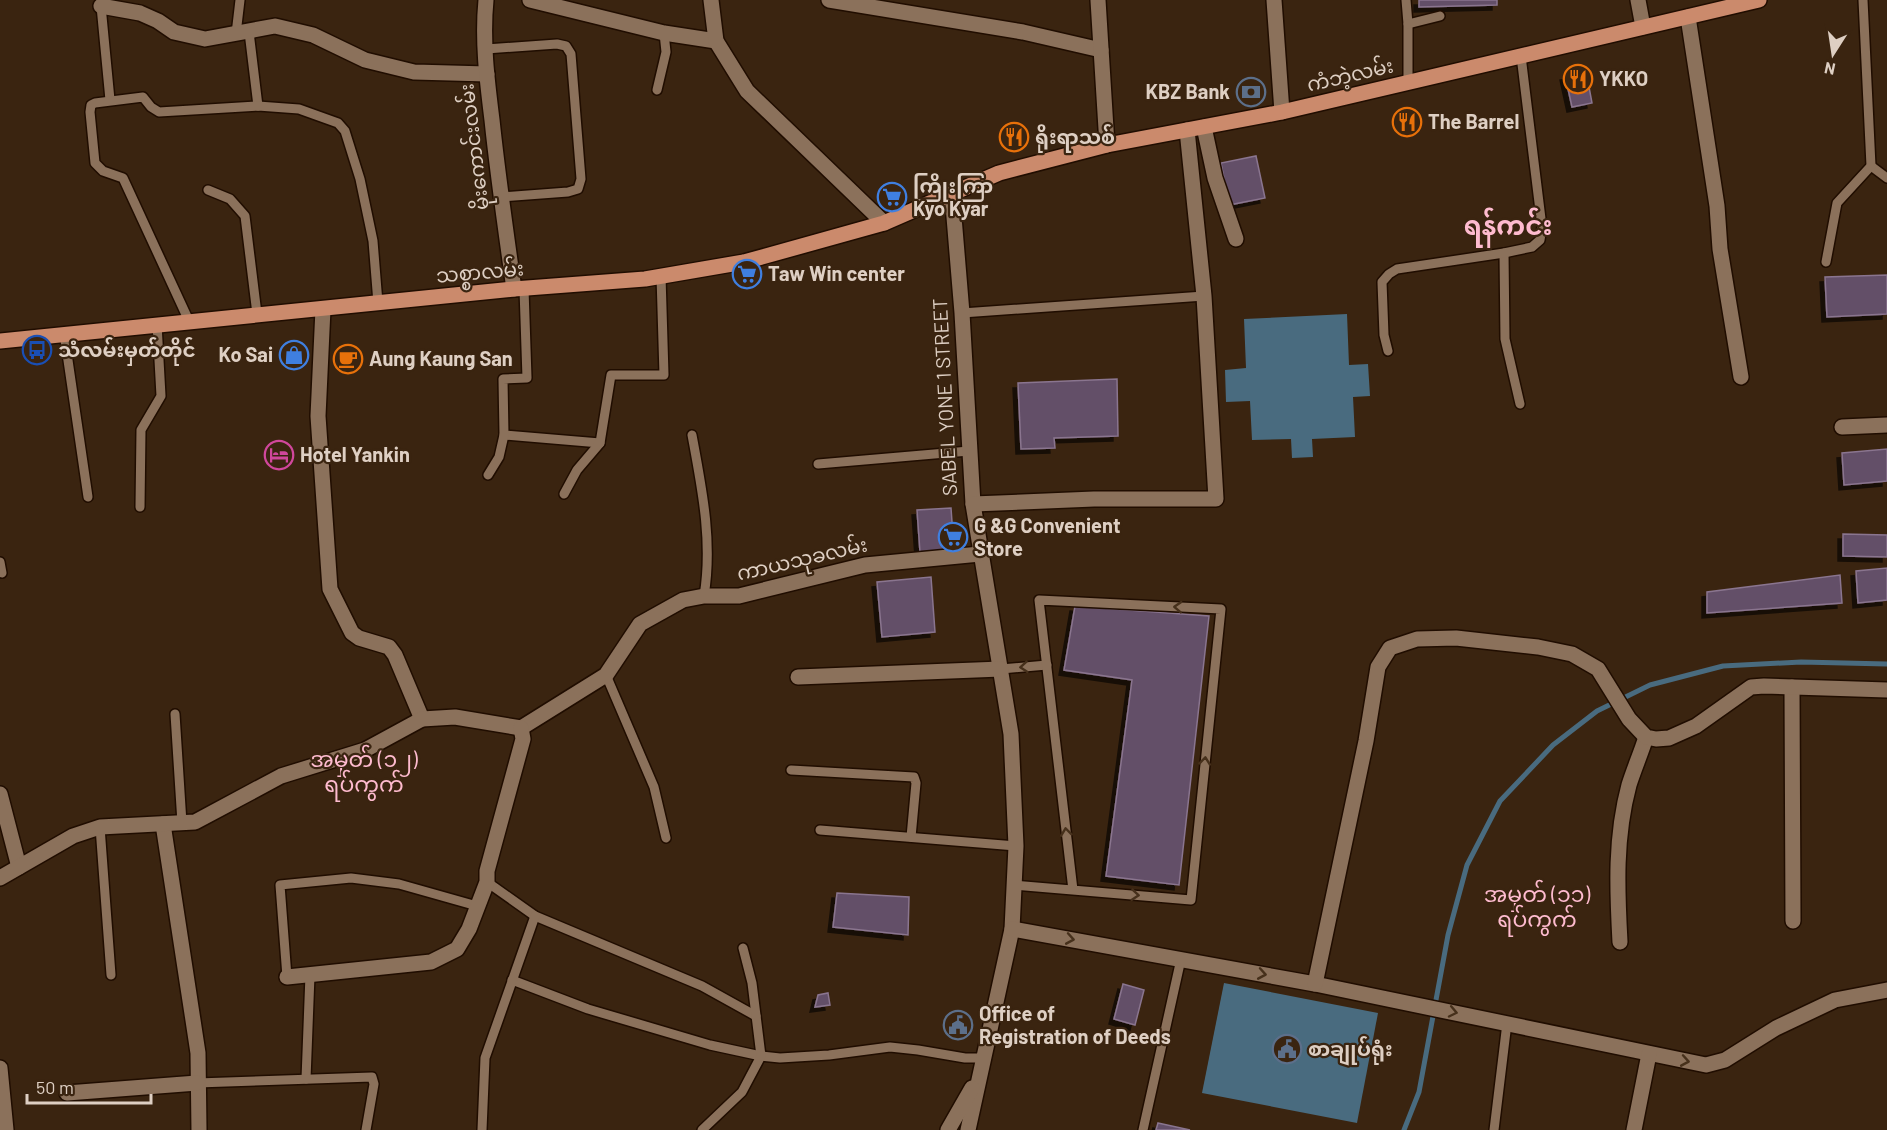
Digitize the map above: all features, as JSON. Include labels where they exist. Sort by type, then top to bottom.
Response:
[{"type":"main road","name":"ကံဘဲ့လမ်း","points":[[952,193],[999,173],[1107,145],[1282,112],[1759,0]]},
{"type":"main road","name":"သစ္စာလမ်း","points":[[0,341],[662,276],[744,262],[884,223],[952,193]]},
{"type":"street","name":"မိုးကောင်းလမ်း","points":[[486,0],[484,19],[486,74],[500,197],[519,289]]},
{"type":"street","points":[[530,0],[664,33],[716,41]]},
{"type":"street","points":[[711,0],[716,41],[747,90],[884,223]]},
{"type":"street","points":[[829,0],[1023,32],[1101,50]]},
{"type":"street","points":[[1098,0],[1107,145]]},
{"type":"street","points":[[1274,0],[1282,112]]},
{"type":"street","points":[[1638,0],[1643,27]]},
{"type":"street","points":[[100,6],[140,13],[174,32],[205,39],[275,26],[313,35],[365,60],[414,72],[486,74]]},
{"type":"street","points":[[1688,17],[1717,206],[1720,249],[1741,377]]},
{"type":"street","points":[[1204,127],[1215,178],[1236,239]]},
{"type":"street","points":[[973,504],[1094,499],[1216,499],[1204,296],[1187,130]]},
{"type":"street","name":"SABEL YONE 1 STREET","points":[[952,193],[962,313],[973,504],[1011,734],[1016,846],[1012,929],[968,1130]]},
{"type":"street","points":[[323,309],[318,416],[330,589],[352,633],[359,638],[388,647],[395,655],[422,719]]},
{"type":"street","points":[[1842,427],[1887,425]]},
{"type":"street","name":"ကာယသုခလမ်း","points":[[521,729],[606,675],[640,624],[683,600],[704,596],[739,596],[865,565],[980,554]]},
{"type":"street","points":[[1315,984],[1366,741],[1378,667],[1390,648],[1417,639],[1456,638],[1539,646],[1572,654],[1598,669],[1629,719],[1646,737],[1656,739],[1669,738],[1687,730],[1751,687],[1887,690]]},
{"type":"street","points":[[798,677],[1001,669]]},
{"type":"street","points":[[1792,687],[1793,921]]},
{"type":"street","points":[[0,878],[73,836],[100,827],[195,822],[281,776],[365,750],[422,719],[455,717],[521,729],[523,739],[487,871],[487,882],[469,928],[457,949],[431,962],[287,977]]},
{"type":"street","points":[[1620,942],[1616,878],[1622,819],[1630,783],[1646,737]]},
{"type":"street","points":[[0,794],[19,867]]},
{"type":"street","points":[[163,824],[198,1053],[199,1130]]},
{"type":"street","points":[[1012,929],[1315,984],[1706,1065],[1725,1060],[1776,1028],[1835,1000],[1887,990]]},
{"type":"street","points":[[1634,1130],[1649,1054]]},
{"type":"street","points":[[948,1130],[982,1065]]},
{"type":"street","points":[[0,1068],[4,1120]]},
{"type":"street","points":[[67,1093],[197,1083]]},
{"type":"lane","points":[[240,0],[243,33],[258,106]]},
{"type":"lane","points":[[1406,0],[1408,82]]},
{"type":"lane","points":[[1826,262],[1838,203],[1871,166],[1863,0]]},
{"type":"lane","points":[[100,6],[110,100]]},
{"type":"lane","points":[[1408,24],[1440,16]]},
{"type":"lane","points":[[657,90],[666,52],[664,33]]},
{"type":"lane","points":[[486,49],[557,44],[566,46],[571,54],[581,179],[578,189],[568,192],[500,197]]},
{"type":"lane","points":[[1388,351],[1384,335],[1382,282],[1389,274],[1397,269],[1532,247],[1540,240],[1542,227],[1521,56]]},
{"type":"lane","points":[[189,321],[123,178],[103,171],[95,163],[91,139],[92,105],[110,100],[143,97],[151,107],[159,112],[258,106],[299,109],[338,123],[345,131],[360,179],[373,241],[378,303]]},
{"type":"lane","points":[[1871,166],[1887,178]]},
{"type":"lane","points":[[208,190],[230,199],[245,216],[257,314]]},
{"type":"lane","points":[[1504,253],[1505,339],[1520,404]]},
{"type":"lane","points":[[564,494],[577,470],[600,443],[611,375],[664,375],[662,276]]},
{"type":"lane","points":[[488,475],[499,458],[504,435],[503,379],[527,378],[519,289]]},
{"type":"lane","points":[[962,313],[1204,296]]},
{"type":"lane","points":[[140,507],[141,430],[161,396],[157,324]]},
{"type":"lane","points":[[64,333],[88,497]]},
{"type":"lane","points":[[504,435],[600,443]]},
{"type":"lane","points":[[692,435],[706,509],[708,571],[704,596]]},
{"type":"lane","points":[[818,464],[969,451]]},
{"type":"lane","points":[[0,562],[3,573]]},
{"type":"lane","points":[[1014,885],[1073,890],[1191,900],[1221,609],[1039,600],[1073,890]]},
{"type":"lane","points":[[1001,669],[1047,665]]},
{"type":"lane","points":[[606,675],[654,787],[666,838]]},
{"type":"lane","points":[[175,714],[182,823]]},
{"type":"lane","points":[[791,770],[914,777],[916,783],[911,837]]},
{"type":"lane","points":[[100,827],[111,975]]},
{"type":"lane","points":[[820,830],[1016,846]]},
{"type":"lane","points":[[287,977],[280,885],[351,878],[399,884],[477,906]]},
{"type":"lane","points":[[487,882],[535,916],[702,986],[756,1016]]},
{"type":"lane","points":[[482,1130],[485,1058],[535,916]]},
{"type":"lane","points":[[702,1130],[742,1092],[761,1056],[752,983],[743,948]]},
{"type":"lane","points":[[1143,1130],[1181,959]]},
{"type":"lane","points":[[306,1079],[310,975]]},
{"type":"lane","points":[[512,980],[588,1009],[710,1045],[761,1056],[790,1057],[890,1047],[965,1058],[982,1065]]},
{"type":"lane","points":[[1494,1130],[1507,1023]]},
{"type":"lane","points":[[197,1083],[372,1077],[375,1084],[366,1130]]},
{"type":"water","points":[[1347,314],[1349,365],[1368,364],[1370,396],[1353,397],[1355,437],[1312,439],[1313,457],[1292,458],[1291,439],[1252,440],[1250,401],[1226,402],[1225,370],[1246,368],[1244,319]]},
{"type":"water","points":[[1224,983],[1378,1013],[1357,1123],[1202,1093]]},
{"type":"building","points":[[1419,0],[1497,0],[1497,5],[1419,7]]},
{"type":"building","points":[[1586,71],[1592,103],[1572,107],[1565,75]]},
{"type":"building","points":[[1256,156],[1265,198],[1229,205],[1221,163]]},
{"type":"building","points":[[1887,275],[1887,314],[1827,317],[1825,277]]},
{"type":"building","points":[[1117,379],[1118,436],[1054,438],[1055,448],[1021,449],[1018,383]]},
{"type":"building","points":[[1887,449],[1887,481],[1844,485],[1842,453]]},
{"type":"building","points":[[951,508],[954,550],[920,552],[917,510]]},
{"type":"building","points":[[1843,534],[1887,535],[1887,557],[1843,556]]},
{"type":"building","points":[[1887,568],[1887,600],[1858,603],[1856,571]]},
{"type":"building","points":[[1840,575],[1842,603],[1707,613],[1707,592]]},
{"type":"building","points":[[931,577],[935,632],[882,637],[877,582]]},
{"type":"building","points":[[1075,606],[1209,616],[1179,885],[1106,876],[1132,680],[1064,670]]},
{"type":"building","points":[[837,893],[909,897],[908,935],[833,927]]},
{"type":"building","points":[[1123,984],[1144,990],[1135,1025],[1114,1019]]},
{"type":"building","points":[[828,993],[830,1005],[815,1007],[818,995]]},
{"type":"building","points":[[1158,1123],[1190,1130],[1156,1130]]},
{"type":"waterway","points":[[1404,1130],[1419,1092],[1448,935],[1467,865],[1500,801],[1553,745],[1597,711],[1650,685],[1723,666],[1801,662],[1887,664]]},
{"type":"place","name":"YKKO","points":[[1578,79]]},
{"type":"place","name":"KBZ Bank","points":[[1251,92]]},
{"type":"place","name":"The Barrel","points":[[1407,122]]},
{"type":"place","name":"ရိုးရာသစ်","points":[[1014,137]]},
{"type":"place","name":"ကြိုးကြာ Kyo Kyar","points":[[892,197]]},
{"type":"place","name":"Taw Win center","points":[[747,274]]},
{"type":"place","name":"သံလမ်းမှတ်တိုင်","points":[[37,350]]},
{"type":"place","name":"Ko Sai","points":[[294,355]]},
{"type":"place","name":"Aung Kaung San","points":[[348,359]]},
{"type":"place","name":"Hotel Yankin","points":[[279,455]]},
{"type":"place","name":"G &G Convenient Store","points":[[953,537]]},
{"type":"place","name":"Office of Registration of Deeds","points":[[958,1025]]},
{"type":"place","name":"စာချုပ်ရုံး","points":[[1287,1049]]},
{"type":"district","name":"ရန်ကင်း","points":[[1508,226]]},
{"type":"district","name":"အမှတ် (၁၂) ရပ်ကွက်","points":[[364,772]]},
{"type":"district","name":"အမှတ် (၁၁) ရပ်ကွက်","points":[[1537,906]]}]
